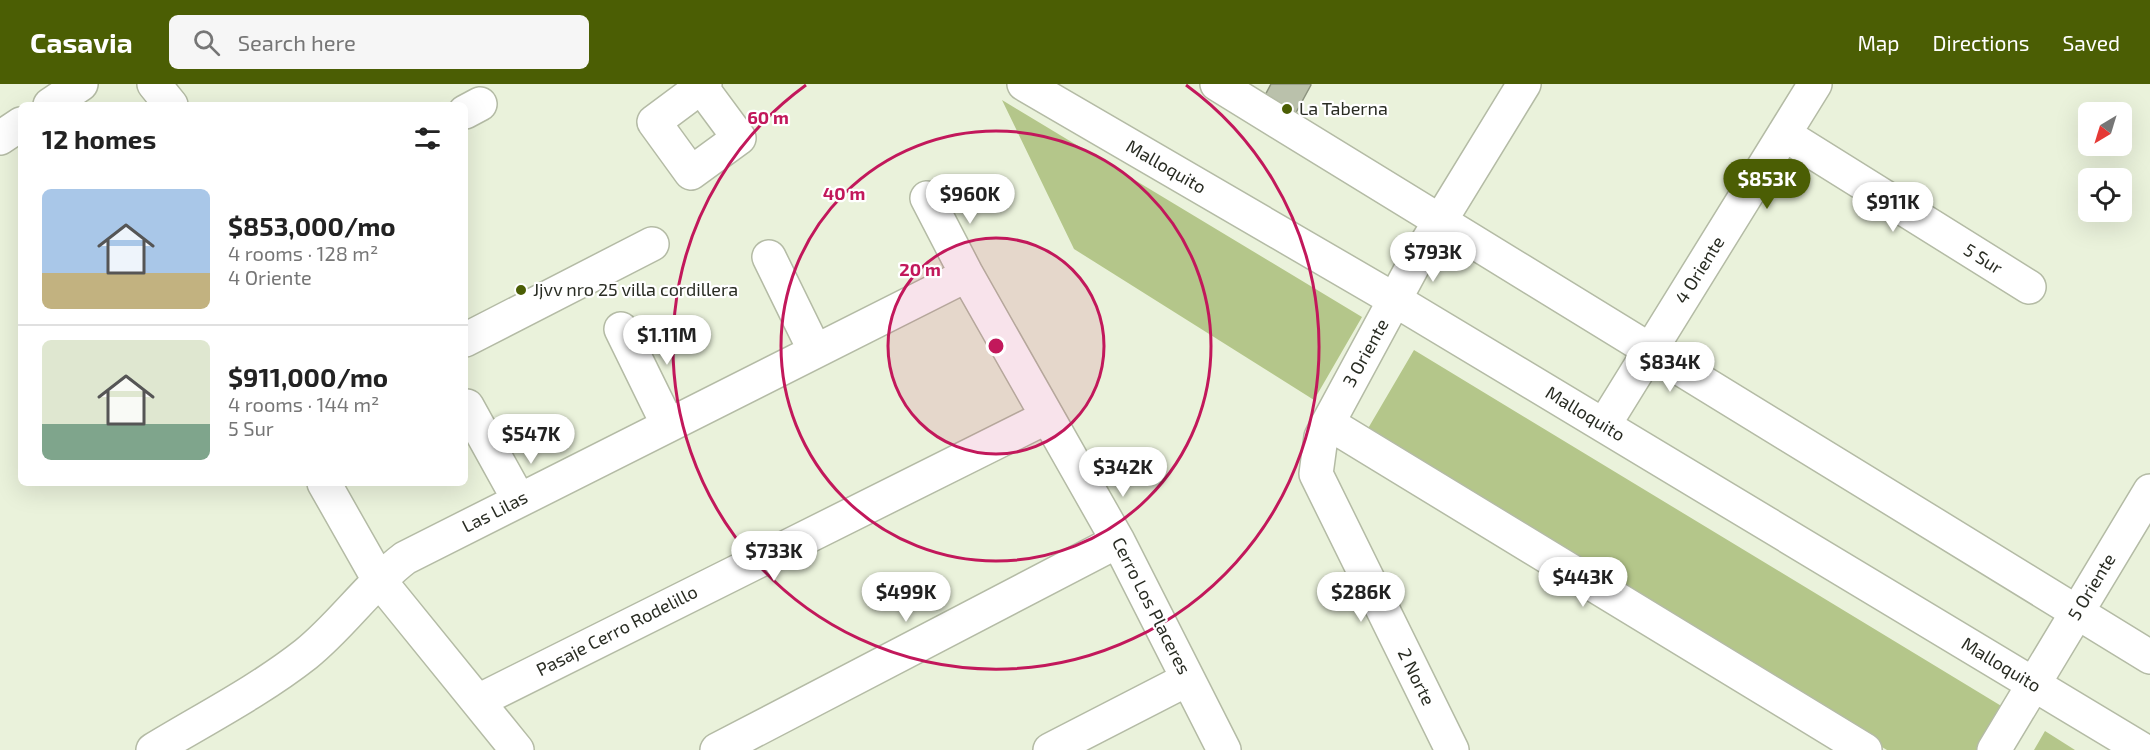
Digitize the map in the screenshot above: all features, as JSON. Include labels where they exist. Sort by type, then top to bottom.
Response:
[{"type":"street","points":[[54,102],[81,84]]},
{"type":"street","points":[[154,84],[169,102]]},
{"type":"street","points":[[1217,84],[2150,657]]},
{"type":"street","name":"3 Oriente","points":[[1316,474],[1321,436],[1440,221],[1524,84]]},
{"type":"street","name":"4 Oriente","points":[[1604,425],[1815,84]]},
{"type":"street","name":"Malloquito","points":[[1043,89],[2143,750]]},
{"type":"street","points":[[0,138],[18,126]]},
{"type":"street","name":"5 Sur","points":[[1784,134],[2029,287]]},
{"type":"street","name":"Cerro Los Placeres","points":[[927,198],[967,275],[1118,542],[1224,750]]},
{"type":"street","points":[[468,338],[652,244]]},
{"type":"street","points":[[769,257],[815,351]]},
{"type":"street","name":"Las Lilas","points":[[153,750],[306,654],[346,618],[379,580],[420,549],[967,275]]},
{"type":"street","points":[[621,329],[668,425]]},
{"type":"street","points":[[468,408],[519,500]]},
{"type":"street","name":"Pasaje Cerro Rodelillo","points":[[478,701],[1047,417]]},
{"type":"street","points":[[1328,423],[1865,750]]},
{"type":"street","name":"2 Norte","points":[[1316,474],[1452,750]]},
{"type":"street","points":[[326,486],[379,580],[517,750]]},
{"type":"street","name":"5 Oriente","points":[[1994,750],[2150,491]]},
{"type":"street","points":[[717,750],[1118,542]]},
{"type":"street","points":[[1050,750],[1188,680]]},
{"type":"green space","points":[[1002,100],[1362,317],[1314,400],[1074,249]]},
{"type":"green space","points":[[1414,350],[2003,707],[1979,750],[1887,750],[1363,437]]},
{"type":"green space","points":[[2045,731],[2075,750],[2034,750]]},
{"type":"building","name":"La Taberna","points":[[1271,84],[1311,85],[1293,118],[1262,101]]},
{"type":"place","name":"La Taberna","points":[[1287,109]]},
{"type":"place","name":"Jjvv nro 25 villa cordillera","points":[[521,290]]}]
